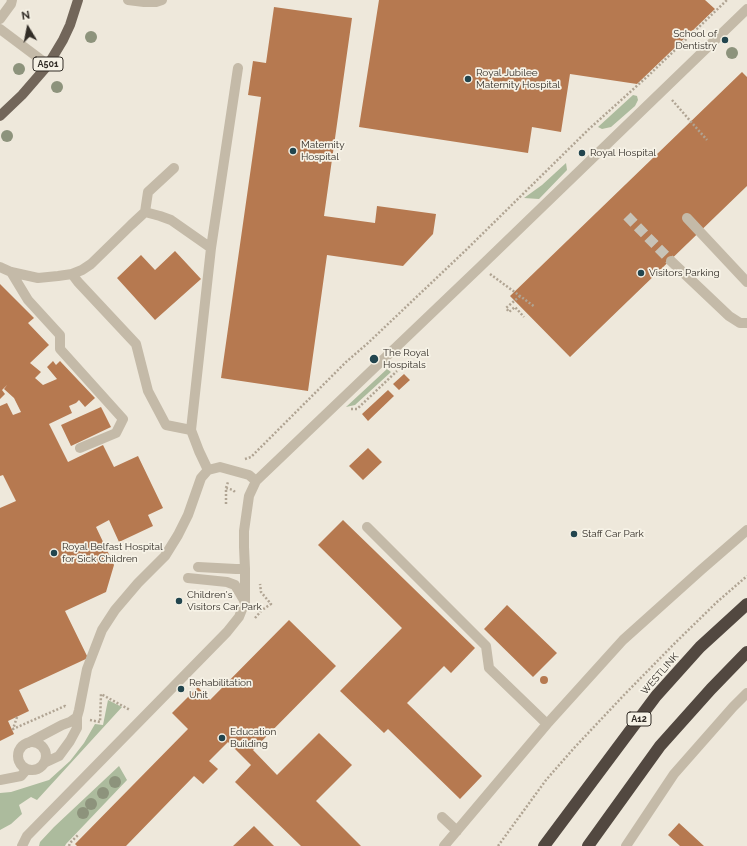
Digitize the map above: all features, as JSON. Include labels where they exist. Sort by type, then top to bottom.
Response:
[{"type":"highway","name":"WESTLINK","points":[[544,846],[656,696],[700,647],[747,604]]},
{"type":"highway","points":[[588,846],[660,746],[711,689],[747,652]]},
{"type":"main road","name":"A501","points":[[0,116],[22,95],[48,65],[70,25],[78,0]]},
{"type":"street","points":[[0,19],[11,4],[12,0]]},
{"type":"street","points":[[128,0],[144,2],[156,2],[162,0]]},
{"type":"street","points":[[22,846],[27,836],[239,618],[245,602],[244,524],[249,496],[256,481],[747,9]]},
{"type":"street","points":[[0,29],[48,65]]},
{"type":"street","points":[[208,470],[191,430],[211,248],[238,68]]},
{"type":"street","points":[[0,267],[11,272],[38,278],[72,274],[82,270],[92,264],[145,212],[148,192],[174,168]]},
{"type":"street","points":[[145,212],[171,220],[211,248]]},
{"type":"street","points":[[687,218],[747,282]]},
{"type":"street","points":[[671,261],[729,316],[740,323],[747,323]]},
{"type":"street","points":[[11,272],[28,300],[60,335],[60,349],[123,419],[116,433],[80,448]]},
{"type":"street","points":[[72,274],[136,344],[148,391],[166,425],[191,430]]},
{"type":"street","points":[[76,717],[70,722],[21,748],[18,756],[20,764],[26,769],[38,769],[44,763],[59,756],[70,741],[76,728],[76,717],[79,710],[87,669],[102,630],[115,610],[164,556],[178,535],[188,515],[201,478],[208,470],[220,467],[249,475],[256,481]]},
{"type":"street","points":[[367,527],[486,646],[489,668],[547,724]]},
{"type":"street","points":[[444,846],[547,724],[623,640],[747,530]]},
{"type":"street","points":[[198,567],[236,570],[245,569]]},
{"type":"street","points":[[188,578],[227,582],[235,585],[245,602]]},
{"type":"street","points":[[626,846],[674,774],[747,693]]},
{"type":"street","points":[[28,743],[36,743],[43,748],[46,755],[44,763]]},
{"type":"street","points":[[0,780],[21,776],[26,769]]},
{"type":"street","points":[[442,817],[457,831]]},
{"type":"path","points":[[239,460],[251,457],[346,362],[466,250],[589,129],[649,75],[726,0]]},
{"type":"path","points":[[669,97],[690,122],[708,140]]},
{"type":"path","points":[[489,274],[535,307]]},
{"type":"path","points":[[520,296],[506,308],[509,312],[515,307],[524,317]]},
{"type":"path","points":[[226,504],[226,488],[231,470]]},
{"type":"path","points":[[498,846],[546,780],[575,747],[680,638],[717,602],[747,576]]},
{"type":"path","points":[[100,722],[101,694],[130,710]]},
{"type":"path","points":[[69,846],[79,834]]},
{"type":"green space","points":[[633,95],[637,96],[638,100],[635,106],[611,127],[602,129],[598,127]]},
{"type":"green space","points":[[566,163],[567,170],[539,199],[524,198],[542,185]]},
{"type":"green space","points":[[387,369],[391,372],[355,405],[346,407]]},
{"type":"green space","points":[[108,700],[122,707],[37,800],[31,797],[19,805],[22,814],[11,824],[0,830],[0,793],[11,792],[49,780],[70,761],[84,743],[95,724],[103,725]]},
{"type":"green space","points":[[119,766],[127,780],[65,846],[39,846],[40,842],[54,827]]},
{"type":"building","name":"Royal Jubilee Maternity Hospital","points":[[379,0],[705,0],[715,9],[637,84],[570,74],[561,132],[532,127],[528,153],[359,127]]},
{"type":"building","name":"Maternity Hospital","points":[[274,7],[352,18],[324,216],[375,223],[377,206],[436,214],[433,234],[403,266],[327,255],[308,391],[221,378],[261,97],[248,95],[253,61],[266,63]]},
{"type":"building","points":[[742,72],[747,77],[747,186],[570,357],[510,296]]},
{"type":"building","points":[[175,251],[201,279],[155,320],[117,278],[141,255],[155,270]]},
{"type":"building","name":"Royal Belfast Hospital for Sick Children","points":[[0,284],[34,318],[28,323],[49,345],[30,363],[41,372],[35,378],[43,385],[57,379],[47,367],[53,361],[56,365],[60,361],[95,398],[85,407],[79,400],[69,406],[72,413],[49,424],[68,462],[103,445],[114,467],[138,456],[163,508],[148,515],[153,526],[119,542],[109,520],[96,527],[114,565],[106,592],[65,611],[88,658],[19,690],[29,711],[8,721],[14,734],[0,741],[0,508],[16,501],[3,475],[0,476],[0,406],[7,403],[13,415],[21,412],[14,398],[4,389],[7,385],[2,390],[5,394],[0,399]]},
{"type":"building","points":[[404,374],[410,380],[399,390],[393,384]]},
{"type":"building","points":[[388,390],[394,396],[368,421],[362,414]]},
{"type":"building","points":[[101,407],[111,427],[71,446],[61,425]]},
{"type":"building","points":[[368,448],[382,462],[363,480],[349,466]]},
{"type":"building","points":[[343,520],[475,648],[451,673],[444,666],[407,703],[482,776],[460,799],[388,729],[384,733],[340,691],[402,628],[318,545]]},
{"type":"building","points":[[507,605],[557,653],[533,677],[484,629]]},
{"type":"building","name":"Education Building","points":[[289,620],[336,666],[253,750],[277,775],[319,733],[352,765],[316,801],[361,846],[301,846],[235,782],[251,765],[228,742],[209,761],[218,769],[203,784],[194,776],[126,846],[77,846],[75,844],[188,729],[172,713],[198,687],[210,700]]},
{"type":"building","points":[[544,676],[547,677],[547,683],[544,684],[541,683],[540,680],[541,677]]},
{"type":"building","points":[[679,823],[704,846],[680,846],[668,835]]},
{"type":"building","points":[[254,826],[274,846],[233,846]]},
{"type":"tunnel","points":[[627,216],[671,261]]},
{"type":"place","name":"School of Dentistry","points":[[725,40]]},
{"type":"place","name":"Royal Jubilee Maternity Hospital","points":[[468,79]]},
{"type":"place","name":"Maternity Hospital","points":[[293,151]]},
{"type":"place","name":"Royal Hospital","points":[[582,153]]},
{"type":"place","name":"Visitors Parking","points":[[641,273]]},
{"type":"place","name":"The Royal Hospitals","points":[[374,359]]},
{"type":"place","name":"Staff Car Park","points":[[574,534]]},
{"type":"place","name":"Royal Belfast Hospital for Sick Children","points":[[54,553]]},
{"type":"place","name":"Children's Visitors Car Park","points":[[179,601]]},
{"type":"place","name":"Rehabilitation Unit","points":[[181,689]]},
{"type":"place","name":"Education Building","points":[[222,738]]}]
